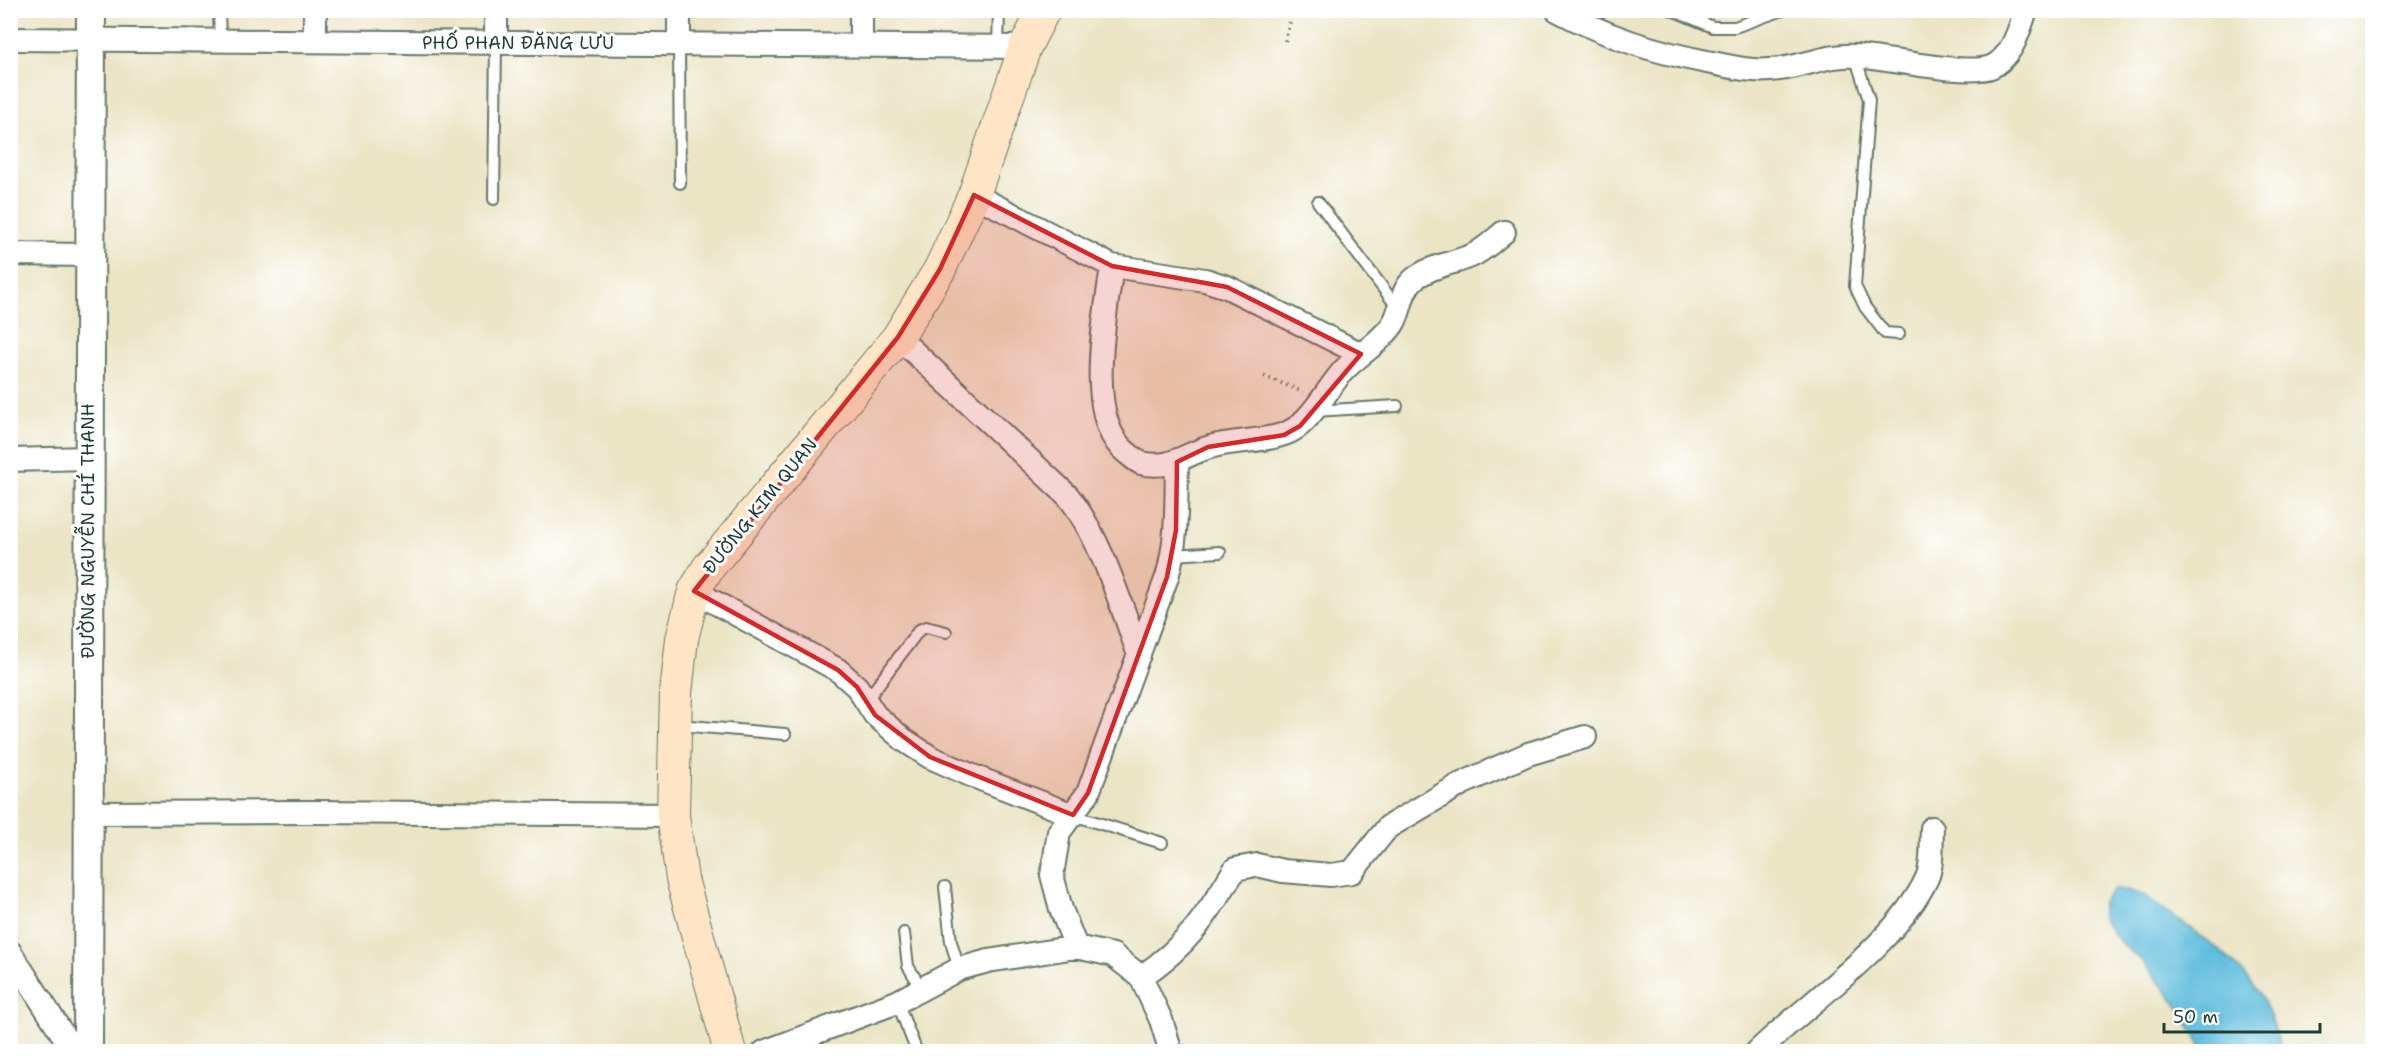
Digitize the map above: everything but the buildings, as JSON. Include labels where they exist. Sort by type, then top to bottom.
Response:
[{"type":"main road","name":"ĐƯỜNG KIM QUAN","points":[[730,1052],[682,879],[673,815],[676,693],[682,639],[694,591],[708,568],[898,337],[940,269],[974,195],[1011,47],[1044,10]]},
{"type":"street","name":"ĐƯỜNG NGUYỄN CHÍ THANH","points":[[87,1052],[90,10]]},
{"type":"street","points":[[315,10],[315,42]]},
{"type":"street","points":[[496,10],[496,43]]},
{"type":"street","points":[[679,10],[679,44]]},
{"type":"street","points":[[861,10],[861,45]]},
{"type":"street","points":[[1557,10],[1595,30],[1656,51],[1744,69],[1770,70],[1791,68],[1832,56],[1855,56],[1965,69],[1990,67],[2004,57],[2015,39],[2026,10]]},
{"type":"street","name":"PHỐ PHAN ĐĂNG LƯU","points":[[10,39],[1011,47]]},
{"type":"street","points":[[974,195],[1113,266],[1204,280],[1227,287],[1361,354]]},
{"type":"street","points":[[1113,266],[1103,337],[1100,384],[1106,421],[1116,445],[1140,462],[1158,464],[1177,462],[1208,447],[1284,435],[1300,426],[1343,372],[1392,326],[1400,310],[1405,288],[1416,278],[1442,265],[1473,256],[1504,232]]},
{"type":"street","points":[[10,254],[89,255]]},
{"type":"street","points":[[898,337],[1068,496],[1078,509],[1115,589],[1139,655]]},
{"type":"street","points":[[10,460],[88,458]]},
{"type":"street","points":[[1076,947],[1061,909],[1052,875],[1059,832],[1088,793],[1173,555],[1177,462]]},
{"type":"street","points":[[694,591],[838,670],[857,687],[875,715],[904,740],[930,757],[1073,814]]},
{"type":"street","points":[[1141,977],[1168,959],[1191,936],[1214,905],[1235,869],[1257,865],[1331,875],[1352,872],[1388,827],[1452,790],[1528,754],[1585,737]]},
{"type":"street","points":[[88,813],[673,815]]},
{"type":"street","points":[[1757,1052],[1906,916],[1928,876],[1932,828]]},
{"type":"street","points":[[764,1052],[897,1002],[959,969],[988,961],[1076,947],[1113,955],[1141,977],[1161,1020],[1171,1052]]},
{"type":"street","points":[[10,952],[74,1052]]},
{"type":"lane","points":[[219,10],[220,41]]},
{"type":"lane","points":[[999,10],[1011,47]]},
{"type":"lane","points":[[1672,10],[1713,27],[1735,27],[1783,10]]},
{"type":"lane","points":[[494,199],[496,43]]},
{"type":"lane","points":[[679,44],[680,183]]},
{"type":"lane","points":[[1855,56],[1869,100],[1855,286],[1865,307],[1885,333],[1899,334]]},
{"type":"lane","points":[[1318,202],[1400,310]]},
{"type":"lane","points":[[1317,405],[1397,406]]},
{"type":"lane","points":[[1173,555],[1220,552]]},
{"type":"lane","points":[[866,701],[919,630],[926,627],[946,632]]},
{"type":"lane","points":[[675,725],[785,734]]},
{"type":"lane","points":[[1073,814],[1162,843]]},
{"type":"lane","points":[[945,887],[951,942],[959,969]]},
{"type":"lane","points":[[904,933],[908,966],[921,988]]},
{"type":"lane","points":[[897,1002],[917,1052]]},
{"type":"path","points":[[1285,41],[1293,10]]},
{"type":"path","points":[[1264,376],[1317,405]]},
{"type":"highlighted area","points":[[974,195],[1112,266],[1227,287],[1361,354],[1300,426],[1284,435],[1208,447],[1177,462],[1176,530],[1167,577],[1088,793],[1073,815],[930,757],[875,715],[857,687],[838,670],[694,591],[898,337],[940,269]]},
{"type":"water","points":[[2113,890],[2127,890],[2143,895],[2207,940],[2236,966],[2250,980],[2265,1003],[2282,1051],[2203,1051],[2176,1003],[2142,961],[2121,943],[2102,918],[2102,901]]}]
